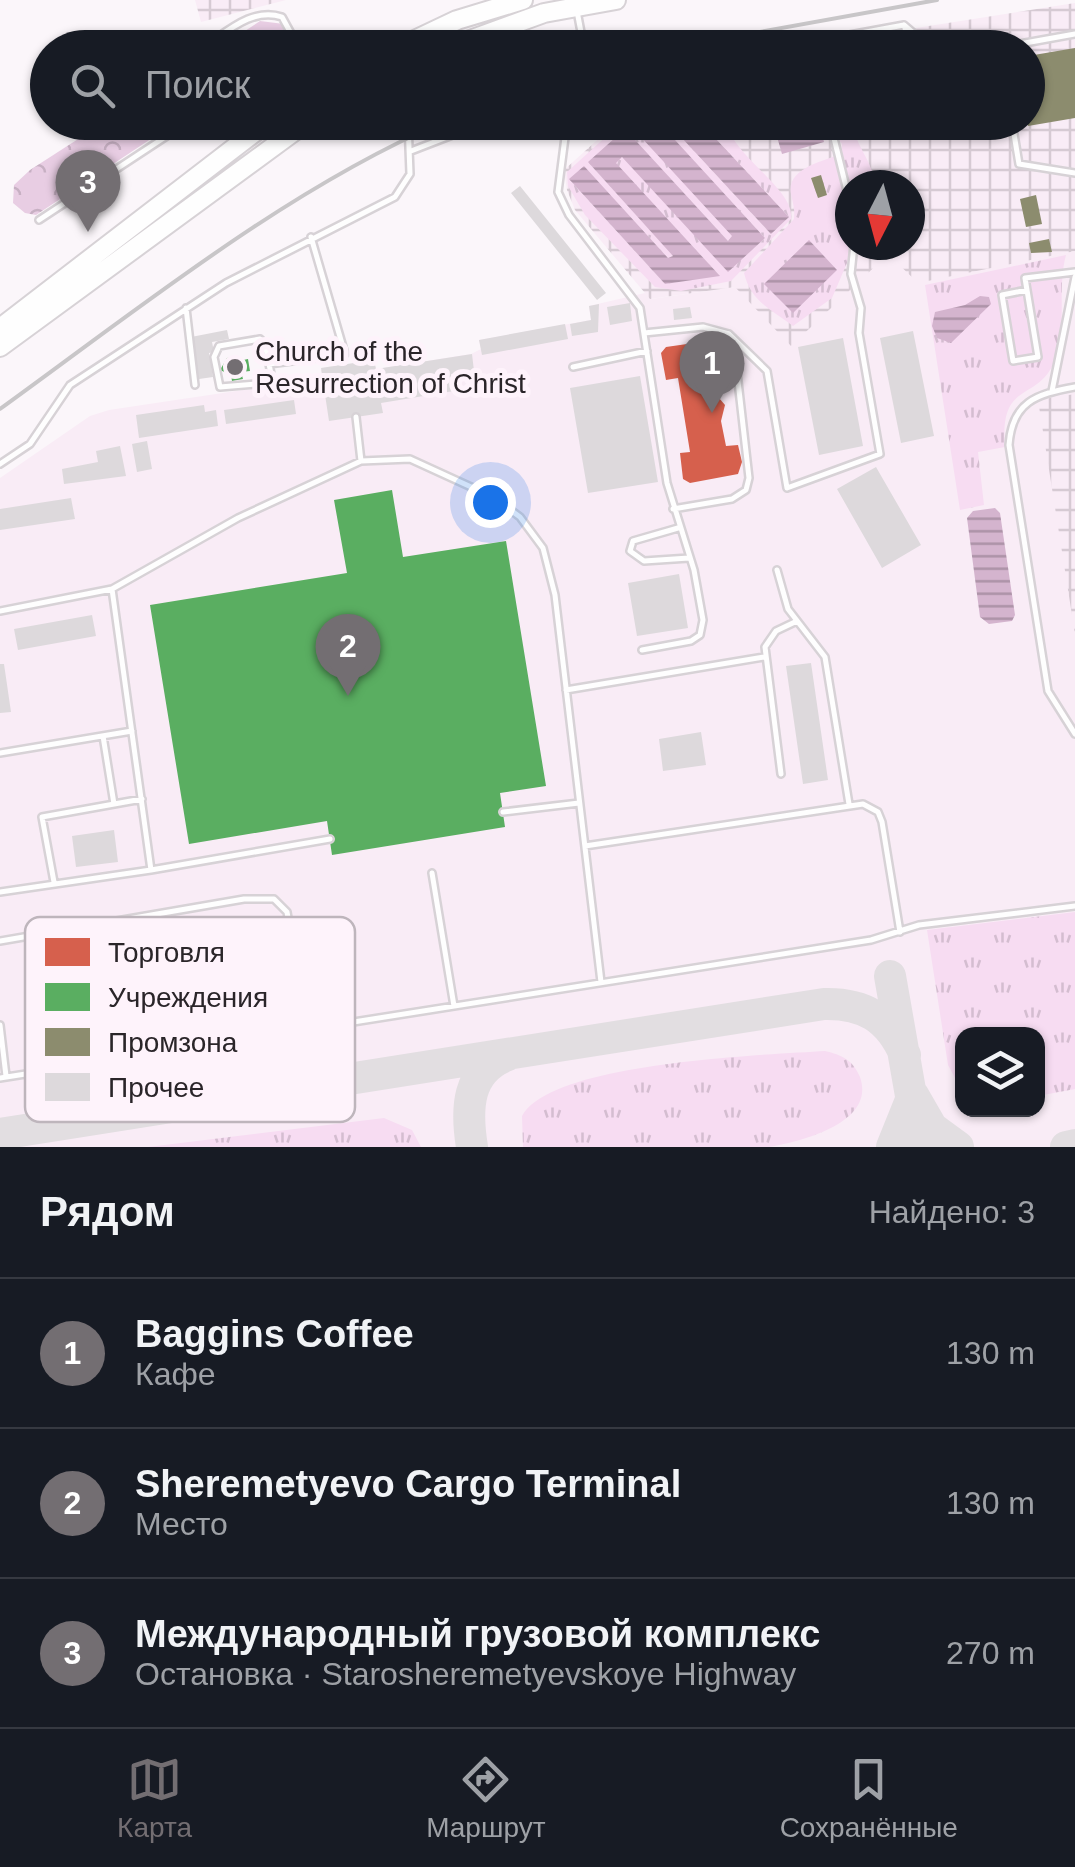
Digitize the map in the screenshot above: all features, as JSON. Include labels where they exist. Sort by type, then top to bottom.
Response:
[{"type":"main road","points":[[437,30],[523,0]]},
{"type":"main road","points":[[497,30],[544,13],[616,0]]},
{"type":"main road","points":[[0,328],[245,140]]},
{"type":"main road","points":[[0,348],[283,140]]},
{"type":"lane","points":[[576,8],[580,30]]},
{"type":"lane","points":[[231,30],[258,13],[269,12],[282,17],[289,30]]},
{"type":"lane","points":[[877,30],[904,25]]},
{"type":"lane","points":[[904,25],[905,30]]},
{"type":"lane","points":[[904,25],[910,30]]},
{"type":"lane","points":[[1045,39],[1075,34]]},
{"type":"lane","points":[[39,220],[161,140]]},
{"type":"lane","points":[[0,464],[30,444],[70,385],[186,308],[311,238],[395,197],[410,174],[410,140]]},
{"type":"lane","points":[[411,151],[439,140]]},
{"type":"lane","points":[[565,140],[558,192],[568,215],[637,299],[672,509],[690,558],[703,620],[700,635],[691,642],[642,650]]},
{"type":"lane","points":[[834,140],[842,170]]},
{"type":"lane","points":[[1015,140],[1020,164],[1075,173]]},
{"type":"lane","points":[[311,238],[347,364]]},
{"type":"lane","points":[[644,333],[703,326],[729,334],[767,371],[787,488],[880,454],[853,260]]},
{"type":"lane","points":[[1027,290],[1002,296],[1014,361],[1038,357],[1027,290],[1025,278],[1075,274],[1052,391]]},
{"type":"lane","points":[[186,308],[195,385]]},
{"type":"lane","points":[[672,509],[732,499],[748,486],[729,334]]},
{"type":"lane","points":[[260,339],[265,344],[268,364],[272,379],[267,383],[226,390],[220,387],[214,357],[219,346],[260,339]]},
{"type":"lane","points":[[573,367],[647,351]]},
{"type":"lane","points":[[268,364],[345,354]]},
{"type":"lane","points":[[1075,387],[1052,391],[1019,408],[1013,416],[1009,445],[1048,691],[1075,734]]},
{"type":"lane","points":[[356,417],[361,460]]},
{"type":"lane","points":[[0,611],[112,589],[238,518],[361,460],[410,459],[465,482],[520,517],[543,548],[555,595],[600,982]]},
{"type":"lane","points":[[678,528],[633,541],[630,551],[644,561],[690,558]]},
{"type":"lane","points":[[777,570],[788,609],[824,658],[849,804]]},
{"type":"lane","points":[[112,589],[152,870]]},
{"type":"lane","points":[[781,774],[764,647],[776,630],[797,621]]},
{"type":"lane","points":[[566,690],[764,657]]},
{"type":"lane","points":[[0,753],[132,731]]},
{"type":"lane","points":[[103,736],[114,804]]},
{"type":"lane","points":[[54,882],[42,817],[142,799]]},
{"type":"lane","points":[[503,812],[579,803]]},
{"type":"lane","points":[[584,846],[863,804],[878,812],[900,932]]},
{"type":"lane","points":[[0,892],[330,840]]},
{"type":"lane","points":[[432,873],[454,1006]]},
{"type":"lane","points":[[142,917],[244,899],[274,899],[288,917]]},
{"type":"lane","points":[[355,1021],[900,932],[920,925],[1075,906]]},
{"type":"lane","points":[[0,942],[25,938]]},
{"type":"lane","points":[[0,1025],[3,1077]]},
{"type":"shaded area","points":[[195,0],[286,0],[201,22]]},
{"type":"shaded area","points":[[1075,3],[1075,251],[918,283],[894,260],[925,260],[925,170],[835,170],[835,260],[882,260],[791,346],[735,287],[650,299],[575,210],[564,170],[597,140],[1045,140],[1045,30],[903,30]]},
{"type":"shaded area","points":[[613,140],[635,140],[728,241],[732,236],[644,140],[675,140],[765,238],[728,272],[622,157],[616,163],[720,276],[665,284],[569,179],[584,166],[668,258],[673,256],[588,162]]},
{"type":"shaded area","points":[[684,140],[717,140],[789,217],[771,234]]},
{"type":"shaded area","points":[[778,140],[823,140],[824,142],[782,154]]},
{"type":"shaded area","points":[[885,140],[895,140],[1030,260],[1075,251],[1075,1147],[0,1147],[0,478],[90,416],[109,410],[322,378],[321,368],[374,360],[376,369],[471,354],[481,349],[479,340],[591,320],[589,306],[645,293],[651,299],[735,287],[860,260],[925,260],[925,170],[902,170]]},
{"type":"shaded area","points":[[809,240],[837,270],[793,313],[764,284]]},
{"type":"shaded area","points":[[980,296],[989,297],[991,304],[951,343],[937,338],[932,326],[935,312],[965,305]]},
{"type":"shaded area","points":[[1075,394],[1075,634],[1038,400]]},
{"type":"shaded area","points":[[995,508],[1000,513],[1015,615],[1012,621],[989,624],[980,617],[967,518],[973,511]]},
{"type":"green space","points":[[260,21],[284,24],[286,30],[246,30]]},
{"type":"green space","points":[[77,140],[149,140],[36,215],[25,213],[13,203],[14,185]]},
{"type":"green space","points":[[602,140],[614,140],[589,163],[673,255],[669,259],[584,167],[570,180],[665,284],[719,275],[615,163],[622,156],[728,271],[765,238],[674,140],[684,140],[771,234],[789,217],[717,140],[735,140],[784,196],[791,219],[731,281],[681,291],[655,287],[585,215],[568,186],[567,172]]},
{"type":"green space","points":[[634,140],[645,140],[733,236],[728,241]]},
{"type":"green space","points":[[839,140],[857,140],[871,170],[835,170],[835,260],[848,260],[832,298],[793,326],[757,298],[744,273],[794,219],[794,178],[808,167],[841,154]]},
{"type":"green space","points":[[1066,255],[1056,358],[1040,382],[1008,410],[1005,447],[978,452],[984,505],[960,510],[925,285]]},
{"type":"green space","points":[[1075,912],[1075,1089],[1045,1095],[1045,1027],[955,1027],[955,1078],[948,1065],[927,930]]},
{"type":"green space","points":[[825,1051],[854,1066],[862,1093],[847,1118],[799,1140],[769,1147],[523,1147],[522,1116],[541,1098],[573,1084],[662,1065]]},
{"type":"green space","points":[[384,1118],[412,1130],[421,1147],[148,1147],[355,1122]]},
{"type":"building: Торговля","points":[[715,340],[722,343],[728,369],[716,372],[719,398],[725,405],[721,421],[726,446],[738,445],[742,462],[738,474],[690,483],[683,479],[680,453],[690,452],[678,378],[666,380],[661,353],[666,347]]},
{"type":"building: Учреждения","name":"Church of the Resurrection of Christ","points":[[238,356],[239,361],[248,359],[250,371],[241,372],[243,379],[232,381],[231,375],[220,370],[227,358]]},
{"type":"building: Учреждения","points":[[392,490],[403,557],[506,541],[546,786],[500,793],[505,827],[332,855],[327,821],[189,844],[150,605],[347,573],[334,500]]},
{"type":"building: Промзона","points":[[1075,48],[1075,118],[1045,123],[1045,53]]},
{"type":"building: Промзона","points":[[821,175],[827,195],[818,198],[811,178]]},
{"type":"building: Промзона","points":[[1036,195],[1042,224],[1026,227],[1020,199]]},
{"type":"building: Промзона","points":[[1049,239],[1052,252],[1031,253],[1029,243]]},
{"type":"building: Прочее","points":[[520,186],[606,293],[597,300],[511,193]]},
{"type":"building: Прочее","points":[[630,303],[632,321],[610,325],[607,307]]},
{"type":"building: Прочее","points":[[599,304],[598,332],[572,336],[570,324],[591,320],[589,306]]},
{"type":"building: Прочее","points":[[690,307],[692,318],[674,320],[673,309]]},
{"type":"building: Прочее","points":[[565,324],[568,339],[482,355],[479,340]]},
{"type":"building: Прочее","points":[[227,330],[229,339],[212,342],[214,352],[209,353],[213,377],[199,379],[191,337]]},
{"type":"building: Прочее","points":[[913,331],[934,436],[901,443],[880,338]]},
{"type":"building: Прочее","points":[[843,338],[863,446],[819,455],[798,347]]},
{"type":"building: Прочее","points":[[472,354],[474,371],[451,374],[454,391],[381,403],[383,413],[329,421],[321,368],[374,360],[376,369]]},
{"type":"building: Прочее","points":[[640,376],[658,482],[588,493],[570,388]]},
{"type":"building: Прочее","points":[[294,400],[296,414],[226,424],[224,410]]},
{"type":"building: Прочее","points":[[204,405],[205,412],[216,410],[218,426],[139,438],[136,415]]},
{"type":"building: Прочее","points":[[147,441],[152,469],[137,472],[132,444]]},
{"type":"building: Прочее","points":[[120,446],[126,476],[64,484],[62,469],[98,462],[96,451]]},
{"type":"building: Прочее","points":[[876,467],[921,545],[882,568],[837,489]]},
{"type":"building: Прочее","points":[[71,498],[75,519],[0,530],[0,509]]},
{"type":"building: Прочее","points":[[679,574],[688,628],[637,636],[628,583]]},
{"type":"building: Прочее","points":[[92,615],[96,636],[18,650],[14,629]]},
{"type":"building: Прочее","points":[[811,663],[828,780],[803,784],[786,666]]},
{"type":"building: Прочее","points":[[0,664],[4,664],[11,712],[0,713]]},
{"type":"building: Прочее","points":[[701,732],[706,765],[663,771],[659,739]]},
{"type":"building: Прочее","points":[[114,830],[118,862],[76,867],[72,836]]},
{"type":"taxiway","points":[[890,976],[920,1147]]},
{"type":"taxiway","points":[[355,1078],[824,1004],[851,1006],[874,1015],[891,1031],[905,1055]]},
{"type":"taxiway","points":[[472,1147],[472,1093],[484,1070],[508,1055]]},
{"type":"taxiway","points":[[892,1147],[913,1095],[932,1128],[958,1147]]},
{"type":"taxiway","points":[[0,1134],[76,1122]]},
{"type":"taxiway","points":[[1066,1147],[1075,1145]]},
{"type":"railway","points":[[771,30],[937,0]]},
{"type":"railway","points":[[0,409],[214,253],[327,181],[406,140]]},
{"type":"place","name":"Международный грузовой комплекс","points":[[88,232]]},
{"type":"place","name":"Church of the Resurrection of Christ","points":[[235,367]]},
{"type":"place","name":"Baggins Coffee","points":[[712,413]]},
{"type":"place","name":"Sheremetyevo Cargo Terminal","points":[[348,696]]}]
